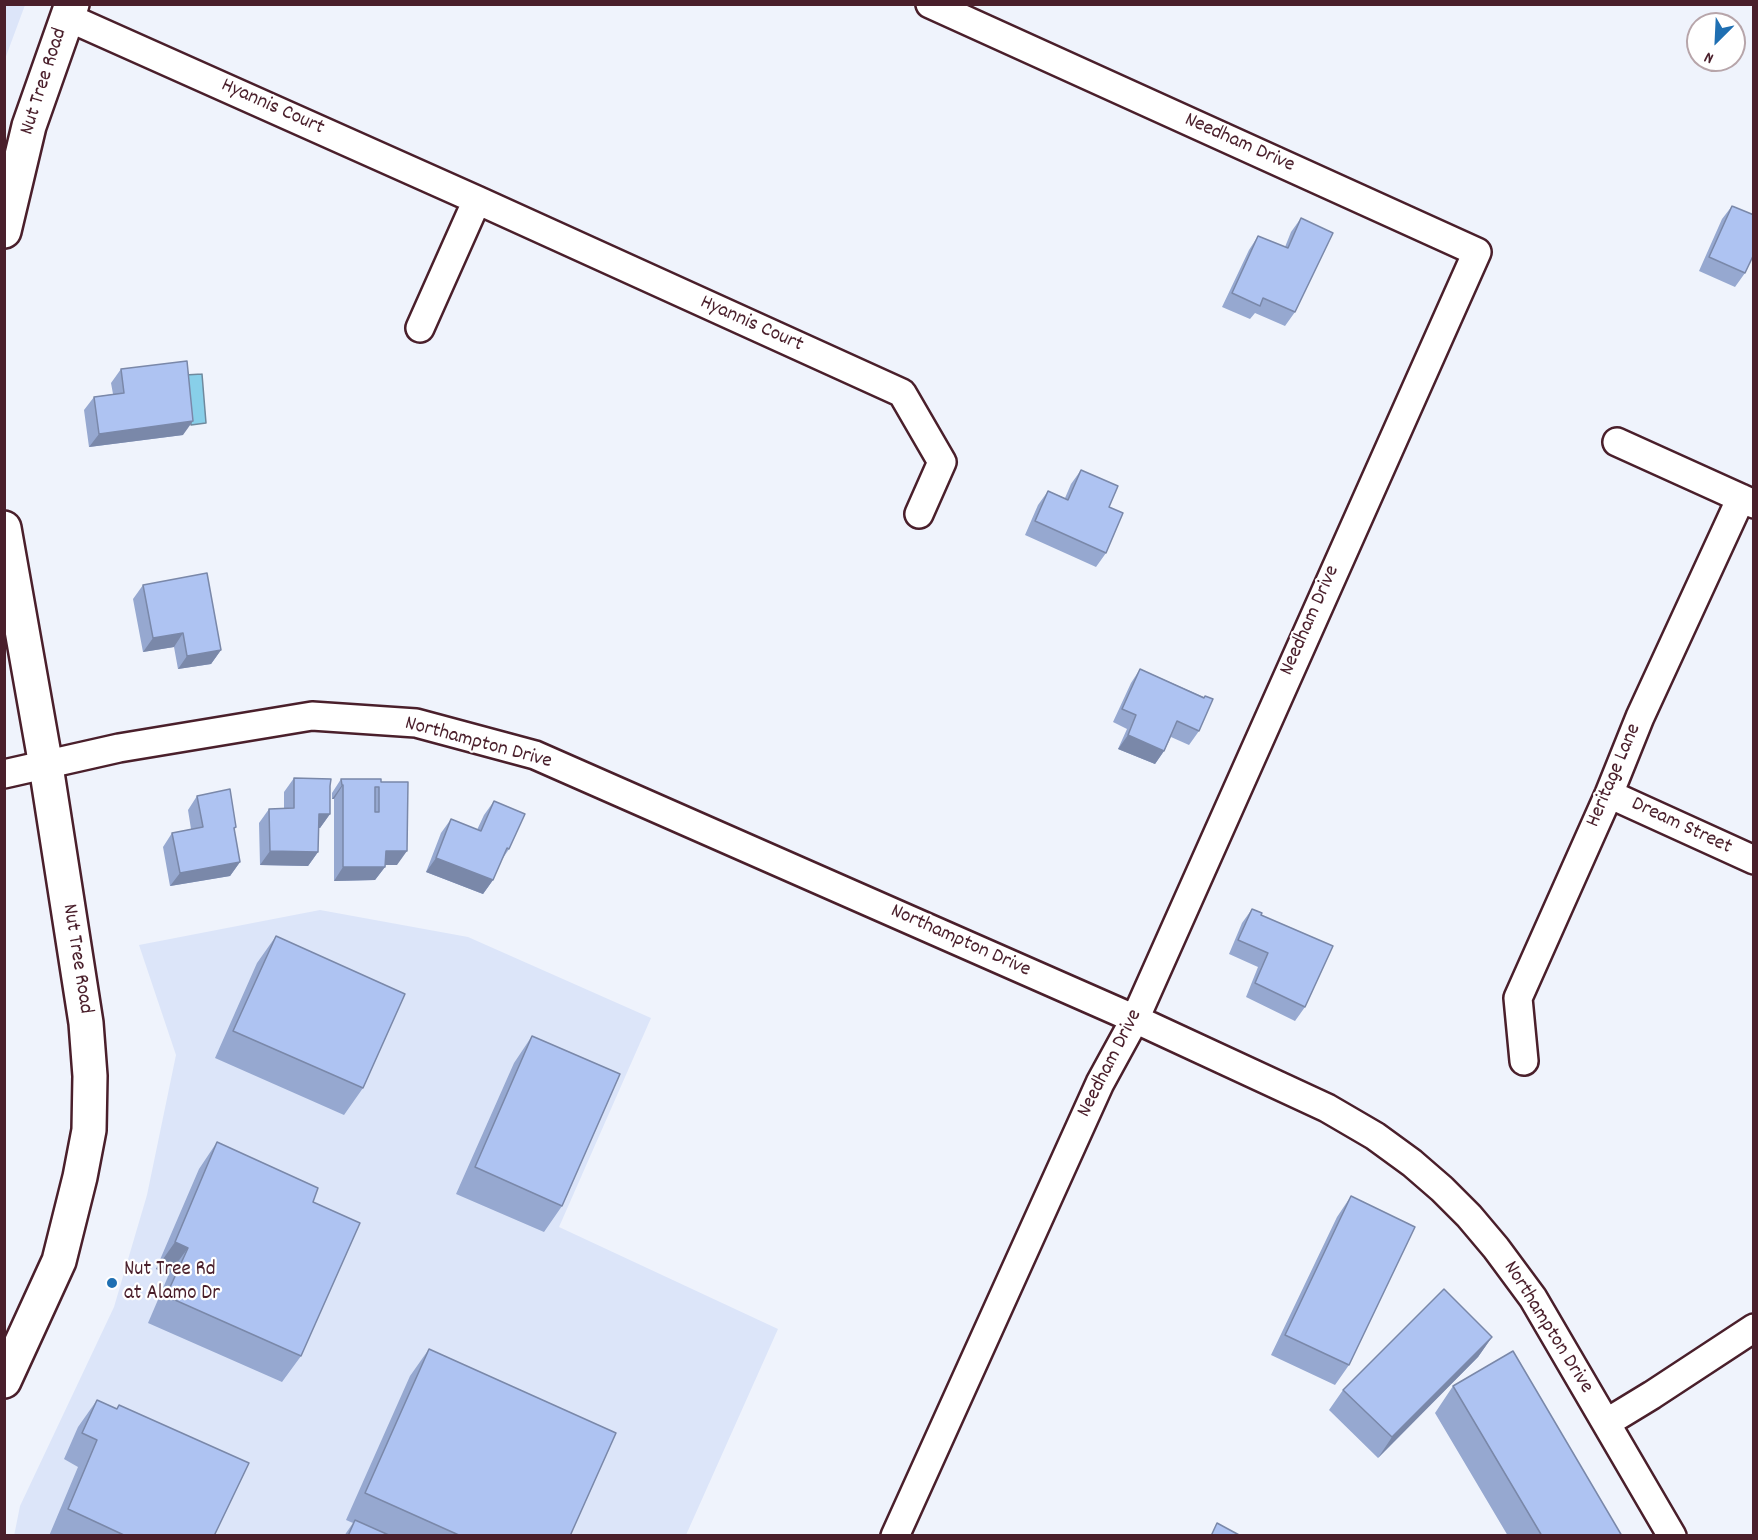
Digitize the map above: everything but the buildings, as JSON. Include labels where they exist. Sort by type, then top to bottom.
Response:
[{"type":"main road","name":"Nut Tree Road","points":[[4,231],[29,126],[70,11]]},
{"type":"main road","name":"Nut Tree Road","points":[[4,528],[46,766],[86,1023],[90,1076],[89,1130],[80,1177],[58,1261],[4,1381]]},
{"type":"street","name":"Needham Drive","points":[[895,1536],[1100,1083],[1135,1019],[1477,252],[930,4]]},
{"type":"street","name":"Hyannis Court","points":[[70,11],[477,200],[902,393],[942,462],[920,513]]},
{"type":"street","points":[[420,328],[477,200]]},
{"type":"street","points":[[1617,442],[1747,501]]},
{"type":"street","name":"Heritage Lane","points":[[1524,1061],[1518,998],[1609,794],[1640,717],[1747,501]]},
{"type":"street","name":"Northampton Drive","points":[[4,774],[119,748],[312,717],[416,723],[535,755],[1135,1019],[1327,1108],[1375,1136],[1442,1189],[1489,1240],[1533,1298],[1672,1536]]},
{"type":"street","name":"Dream Street","points":[[1609,794],[1754,860]]},
{"type":"street","points":[[1606,1423],[1754,1328]]},
{"type":"shaded area","points":[[4,5],[25,5],[5,59]]},
{"type":"shaded area","points":[[320,910],[468,937],[651,1018],[559,1227],[778,1329],[686,1535],[14,1536],[20,1506],[114,1307],[147,1195],[176,1055],[139,945]]},
{"type":"water","points":[[202,374],[206,423],[191,425],[185,375]]},
{"type":"place","name":"Nut Tree Rd at Alamo Dr","points":[[112,1283]]}]
